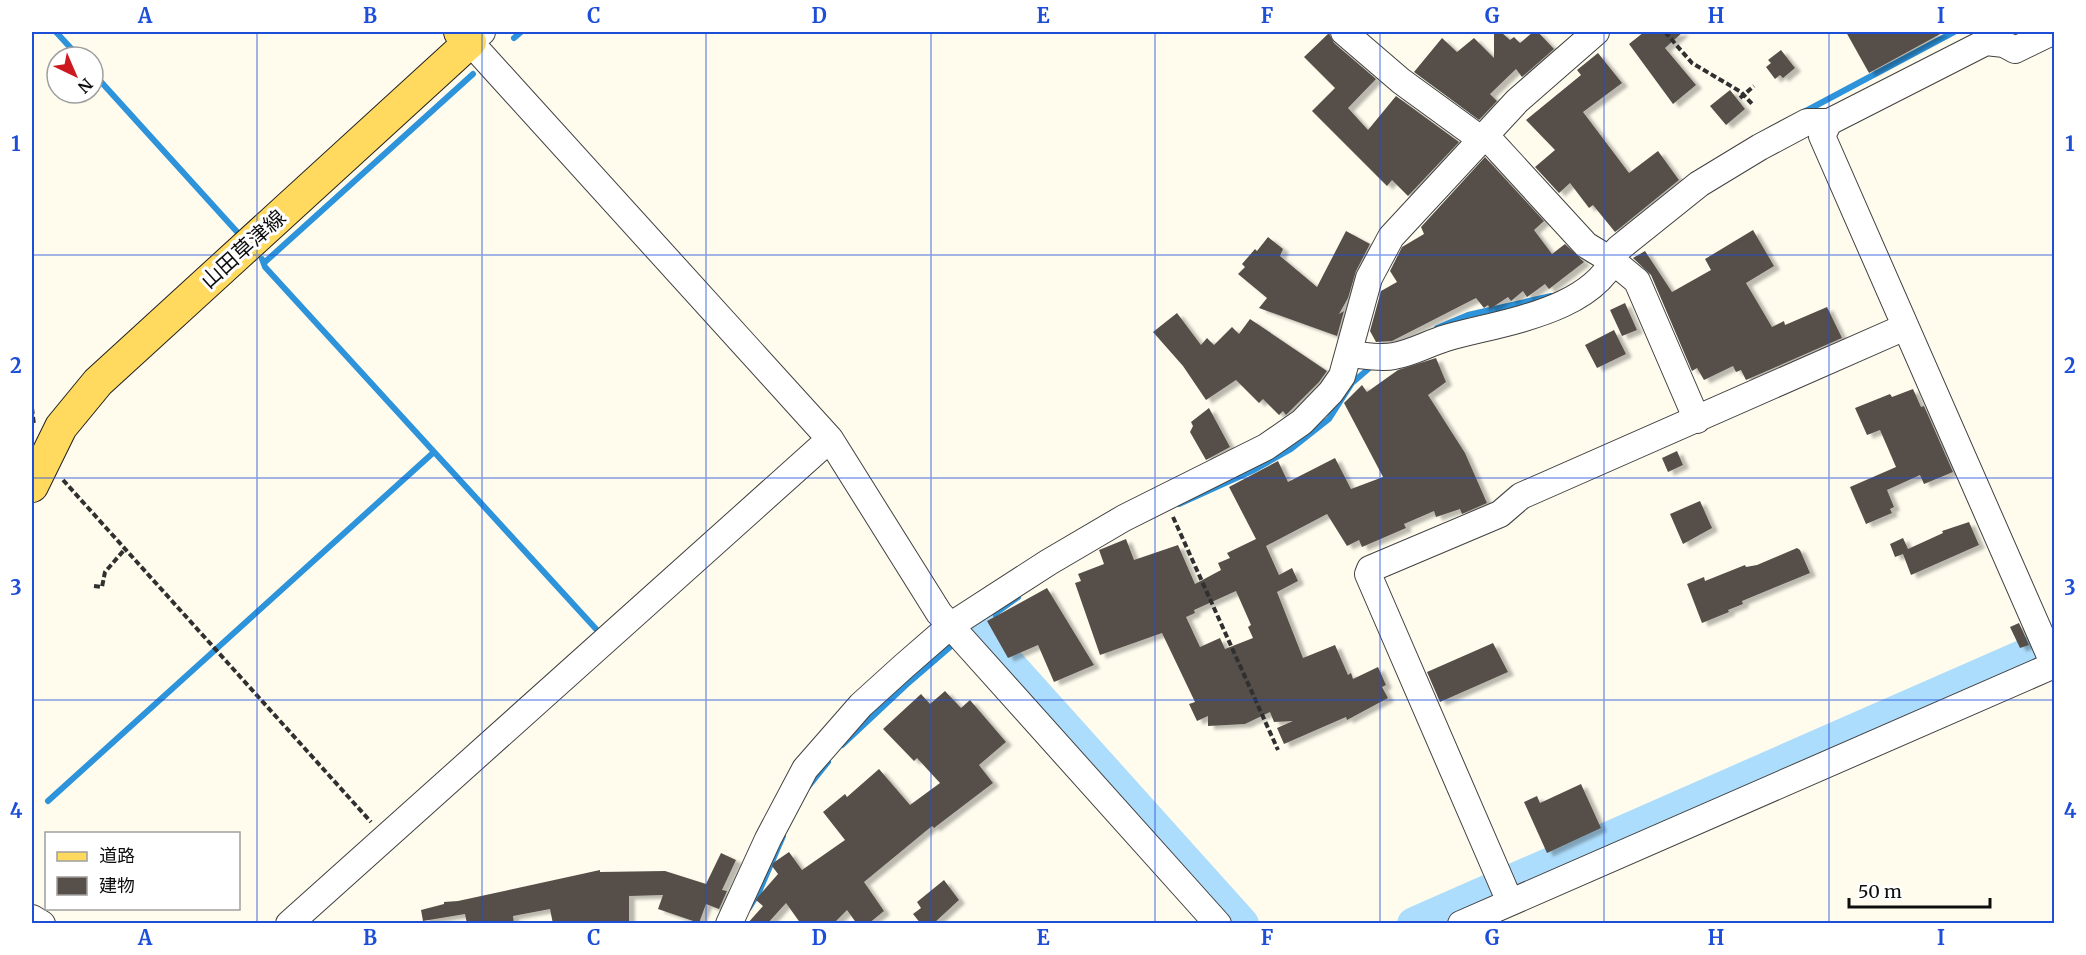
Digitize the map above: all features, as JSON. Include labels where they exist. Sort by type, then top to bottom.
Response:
[{"type":"main road","name":"山田草津線","points":[[37,472],[61,427],[98,382],[471,35]]},
{"type":"street","points":[[1344,32],[1401,81],[1484,138],[1586,245],[1614,262],[1637,281],[1697,420]]},
{"type":"street","points":[[729,924],[768,839],[805,769],[861,705],[950,626],[1049,562],[1166,496],[1266,447],[1302,422],[1331,392],[1342,376],[1370,278],[1391,237],[1517,101],[1596,32]]},
{"type":"street","points":[[1348,354],[1394,356],[1444,338],[1558,306],[1582,293],[1614,262],[1618,249],[1699,184],[1760,147],[1807,122],[1829,122],[1986,42],[2006,38],[2015,50],[2052,32]]},
{"type":"street","points":[[471,35],[830,440],[950,626],[1218,924]]},
{"type":"street","points":[[1461,924],[2050,656],[1822,136],[1829,122]]},
{"type":"street","points":[[1510,902],[1368,574],[1370,569],[1500,514],[1521,496],[1905,327]]},
{"type":"street","points":[[289,924],[383,836],[830,440]]},
{"type":"street","points":[[32,918],[42,924]]},
{"type":"path","points":[[1665,32],[1692,63],[1753,105]]},
{"type":"path","points":[[1742,97],[1754,86]]},
{"type":"path","points":[[37,472],[124,549],[383,836]]},
{"type":"path","points":[[1166,496],[1195,568],[1278,750]]},
{"type":"path","points":[[94,586],[102,587],[105,572],[124,549]]},
{"type":"building","points":[[1494,32],[1501,32],[1510,40],[1514,37],[1520,43],[1533,32],[1538,32],[1554,49],[1522,77],[1516,69],[1490,94],[1497,101],[1479,120],[1414,72],[1442,38],[1457,52],[1474,38],[1494,58]]},
{"type":"building","points":[[1644,32],[1683,32],[1665,48],[1696,85],[1673,104],[1629,44]]},
{"type":"building","points":[[1846,32],[1944,32],[1869,73]]},
{"type":"building","points":[[1329,33],[1334,43],[1376,79],[1348,108],[1368,130],[1396,96],[1459,142],[1408,196],[1392,180],[1387,186],[1312,111],[1335,88],[1304,57]]},
{"type":"building","points":[[1781,50],[1795,68],[1783,78],[1780,75],[1775,79],[1766,67],[1771,63],[1768,60]]},
{"type":"building","points":[[1598,53],[1622,83],[1583,112],[1629,173],[1658,151],[1679,180],[1615,232],[1593,205],[1589,208],[1570,183],[1559,193],[1535,167],[1555,150],[1526,120],[1581,75],[1577,70]]},
{"type":"building","points":[[1730,90],[1745,109],[1726,125],[1710,106]]},
{"type":"building","points":[[1485,157],[1544,221],[1534,230],[1552,254],[1565,244],[1584,262],[1549,289],[1545,284],[1527,297],[1523,291],[1511,301],[1508,297],[1490,309],[1488,305],[1484,308],[1476,298],[1392,341],[1376,342],[1370,331],[1381,291],[1397,282],[1390,271],[1402,247],[1424,234],[1421,227]]},
{"type":"building","points":[[1753,230],[1774,266],[1746,283],[1772,327],[1784,321],[1785,325],[1827,307],[1842,338],[1746,380],[1741,370],[1736,372],[1733,366],[1704,380],[1697,368],[1692,371],[1651,275],[1633,258],[1645,251],[1672,292],[1711,270],[1705,259]]},
{"type":"building","points":[[1346,231],[1370,244],[1356,271],[1348,298],[1339,314],[1344,311],[1337,336],[1259,308],[1267,298],[1238,274],[1245,267],[1242,264],[1268,237],[1283,249],[1280,256],[1317,287]]},
{"type":"building","points":[[1625,303],[1637,330],[1622,336],[1610,310]]},
{"type":"building","points":[[1177,313],[1201,345],[1207,338],[1214,345],[1232,327],[1239,334],[1250,319],[1327,371],[1286,415],[1283,411],[1279,415],[1263,399],[1259,403],[1236,380],[1206,400],[1183,366],[1153,332]]},
{"type":"building","points":[[1614,330],[1626,354],[1597,368],[1585,345]]},
{"type":"building","points":[[1436,358],[1446,382],[1428,395],[1465,453],[1487,503],[1462,514],[1460,509],[1436,517],[1434,511],[1404,524],[1406,528],[1362,547],[1359,540],[1347,546],[1327,514],[1266,546],[1279,575],[1292,568],[1298,581],[1277,592],[1303,658],[1335,645],[1348,675],[1351,673],[1353,679],[1378,667],[1386,685],[1382,687],[1388,698],[1347,720],[1346,717],[1284,744],[1277,728],[1293,721],[1274,722],[1270,712],[1245,724],[1208,726],[1208,716],[1197,721],[1189,704],[1195,702],[1162,633],[1100,655],[1075,583],[1081,581],[1078,574],[1104,564],[1099,550],[1126,539],[1134,560],[1178,545],[1195,584],[1221,570],[1218,563],[1230,558],[1227,553],[1256,539],[1229,487],[1278,461],[1288,482],[1335,458],[1351,489],[1383,477],[1344,403],[1362,385],[1367,392],[1398,370]],"holes":[[[1236,591],[1251,625],[1248,627],[1253,638],[1225,649],[1220,638],[1200,647],[1186,617],[1195,613],[1194,610]]]},
{"type":"building","points":[[1913,389],[1921,407],[1924,406],[1953,472],[1924,484],[1920,475],[1887,490],[1894,507],[1890,509],[1892,513],[1866,524],[1850,487],[1896,467],[1880,430],[1867,435],[1855,408],[1890,394],[1892,397]]},
{"type":"building","points":[[1209,408],[1230,447],[1206,460],[1190,432],[1193,426],[1191,422]]},
{"type":"building","points":[[1677,451],[1683,465],[1668,472],[1662,458]]},
{"type":"building","points":[[1700,501],[1712,528],[1683,544],[1670,514]]},
{"type":"building","points":[[1969,522],[1979,545],[1911,575],[1903,554],[1895,557],[1890,544],[1903,538],[1908,549],[1943,533],[1942,531]]},
{"type":"building","points":[[1797,548],[1810,573],[1742,601],[1743,604],[1728,610],[1729,612],[1702,623],[1687,584],[1704,577],[1705,581],[1745,565],[1746,567],[1757,565]]},
{"type":"building","points":[[1047,588],[1094,665],[1054,682],[1038,645],[1008,658],[987,621]]},
{"type":"building","points":[[2019,623],[2029,645],[2020,648],[2010,627]]},
{"type":"building","points":[[1493,643],[1508,672],[1440,702],[1427,672]]},
{"type":"building","points":[[945,691],[961,708],[970,700],[1006,742],[979,765],[993,783],[934,828],[932,826],[864,882],[884,911],[868,924],[857,924],[847,910],[833,924],[801,924],[786,903],[767,924],[747,924],[763,906],[756,900],[757,898],[778,874],[772,866],[773,863],[789,852],[802,870],[845,840],[823,812],[845,794],[847,797],[879,769],[910,805],[940,783],[917,758],[914,761],[883,729],[921,694],[930,704]]},
{"type":"building","points":[[1581,784],[1601,828],[1547,853],[1524,802],[1537,796],[1540,803]]},
{"type":"building","points":[[721,853],[736,860],[722,890],[727,891],[719,909],[706,904],[699,923],[658,909],[663,895],[629,896],[629,924],[553,924],[550,909],[513,916],[514,924],[467,924],[465,914],[423,921],[421,910],[444,904],[444,902],[458,901],[600,870],[600,872],[665,871],[706,884]]},
{"type":"building","points":[[944,880],[959,900],[933,924],[921,924],[913,914],[921,908],[917,902]]},
{"type":"waterway","points":[[56,32],[68,45]]},
{"type":"waterway","points":[[514,38],[521,32]]},
{"type":"waterway","points":[[1802,113],[1954,32]]},
{"type":"waterway","points":[[265,262],[473,74]]},
{"type":"waterway","points":[[105,86],[239,234]]},
{"type":"waterway","points":[[262,259],[265,267],[596,629]]},
{"type":"waterway","points":[[1437,328],[1468,315],[1551,296]]},
{"type":"waterway","points":[[1179,504],[1254,470],[1291,449],[1329,419],[1352,383],[1374,364]]},
{"type":"waterway","points":[[48,801],[434,452]]},
{"type":"waterway","points":[[965,635],[1018,597]]},
{"type":"waterway","points":[[978,624],[983,636],[1242,924]]},
{"type":"waterway","points":[[842,745],[957,641]]},
{"type":"waterway","points":[[1414,924],[2054,643]]},
{"type":"waterway","points":[[808,787],[828,762]]},
{"type":"waterway","points":[[749,908],[759,892],[783,836]]}]
